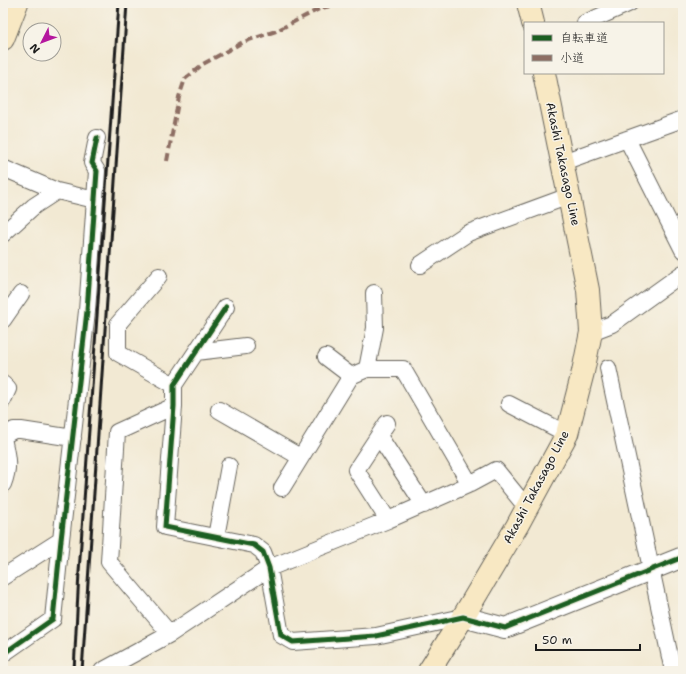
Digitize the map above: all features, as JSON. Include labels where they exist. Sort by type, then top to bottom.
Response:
[{"type":"main road","points":[[3,39],[17,3]]},
{"type":"main road","points":[[528,3],[533,22]]},
{"type":"main road","name":"Akashi Takasago Line","points":[[429,671],[463,617],[527,508],[567,434],[583,372],[591,332],[588,290],[544,74]]},
{"type":"street","points":[[587,22],[630,3]]},
{"type":"street","points":[[562,162],[683,119]]},
{"type":"street","points":[[3,654],[53,619],[87,311],[97,171],[92,163],[97,138]]},
{"type":"street","points":[[627,139],[683,250]]},
{"type":"street","points":[[3,168],[57,191],[95,200]]},
{"type":"street","points":[[3,234],[34,206],[57,191]]},
{"type":"street","points":[[420,265],[468,233],[569,196]]},
{"type":"street","points":[[591,332],[612,324],[683,273]]},
{"type":"street","points":[[159,276],[118,324],[118,353],[174,385]]},
{"type":"street","points":[[367,369],[375,328],[374,293]]},
{"type":"street","points":[[3,320],[20,294]]},
{"type":"street","points":[[226,308],[174,385],[174,406],[165,527],[254,545],[263,552],[269,568],[281,635],[293,642],[376,636],[463,617],[505,628],[683,557]]},
{"type":"street","points":[[196,352],[246,346]]},
{"type":"street","points":[[326,357],[351,376]]},
{"type":"street","points":[[608,368],[673,671]]},
{"type":"street","points":[[282,488],[351,376],[367,369],[403,369],[470,484]]},
{"type":"street","points":[[3,384],[8,389],[3,400]]},
{"type":"street","points":[[509,404],[567,434]]},
{"type":"street","points":[[170,634],[109,562],[117,432],[174,406]]},
{"type":"street","points":[[219,410],[300,457]]},
{"type":"street","points":[[388,520],[356,470],[383,429],[424,505]]},
{"type":"street","points":[[3,484],[8,472],[8,466],[3,437],[14,430],[21,430],[73,438]]},
{"type":"street","points":[[216,537],[229,466]]},
{"type":"street","points":[[102,671],[170,634],[269,568],[424,505],[470,484],[496,470],[527,508]]},
{"type":"street","points":[[3,577],[61,540]]},
{"type":"railway","points":[[74,671],[79,572],[119,3]]},
{"type":"railway","points":[[82,671],[127,3]]},
{"type":"marked path","points":[[167,161],[179,97],[185,79],[203,64],[243,42],[276,31],[321,8],[344,3]]},
{"type":"cycle path","points":[[3,654],[53,619],[87,311],[97,171],[92,163],[97,138]]},
{"type":"cycle path","points":[[226,307],[174,385],[174,406],[165,527],[254,545],[263,552],[269,568],[281,635],[293,642],[376,636],[463,617],[505,628],[683,557]]}]
